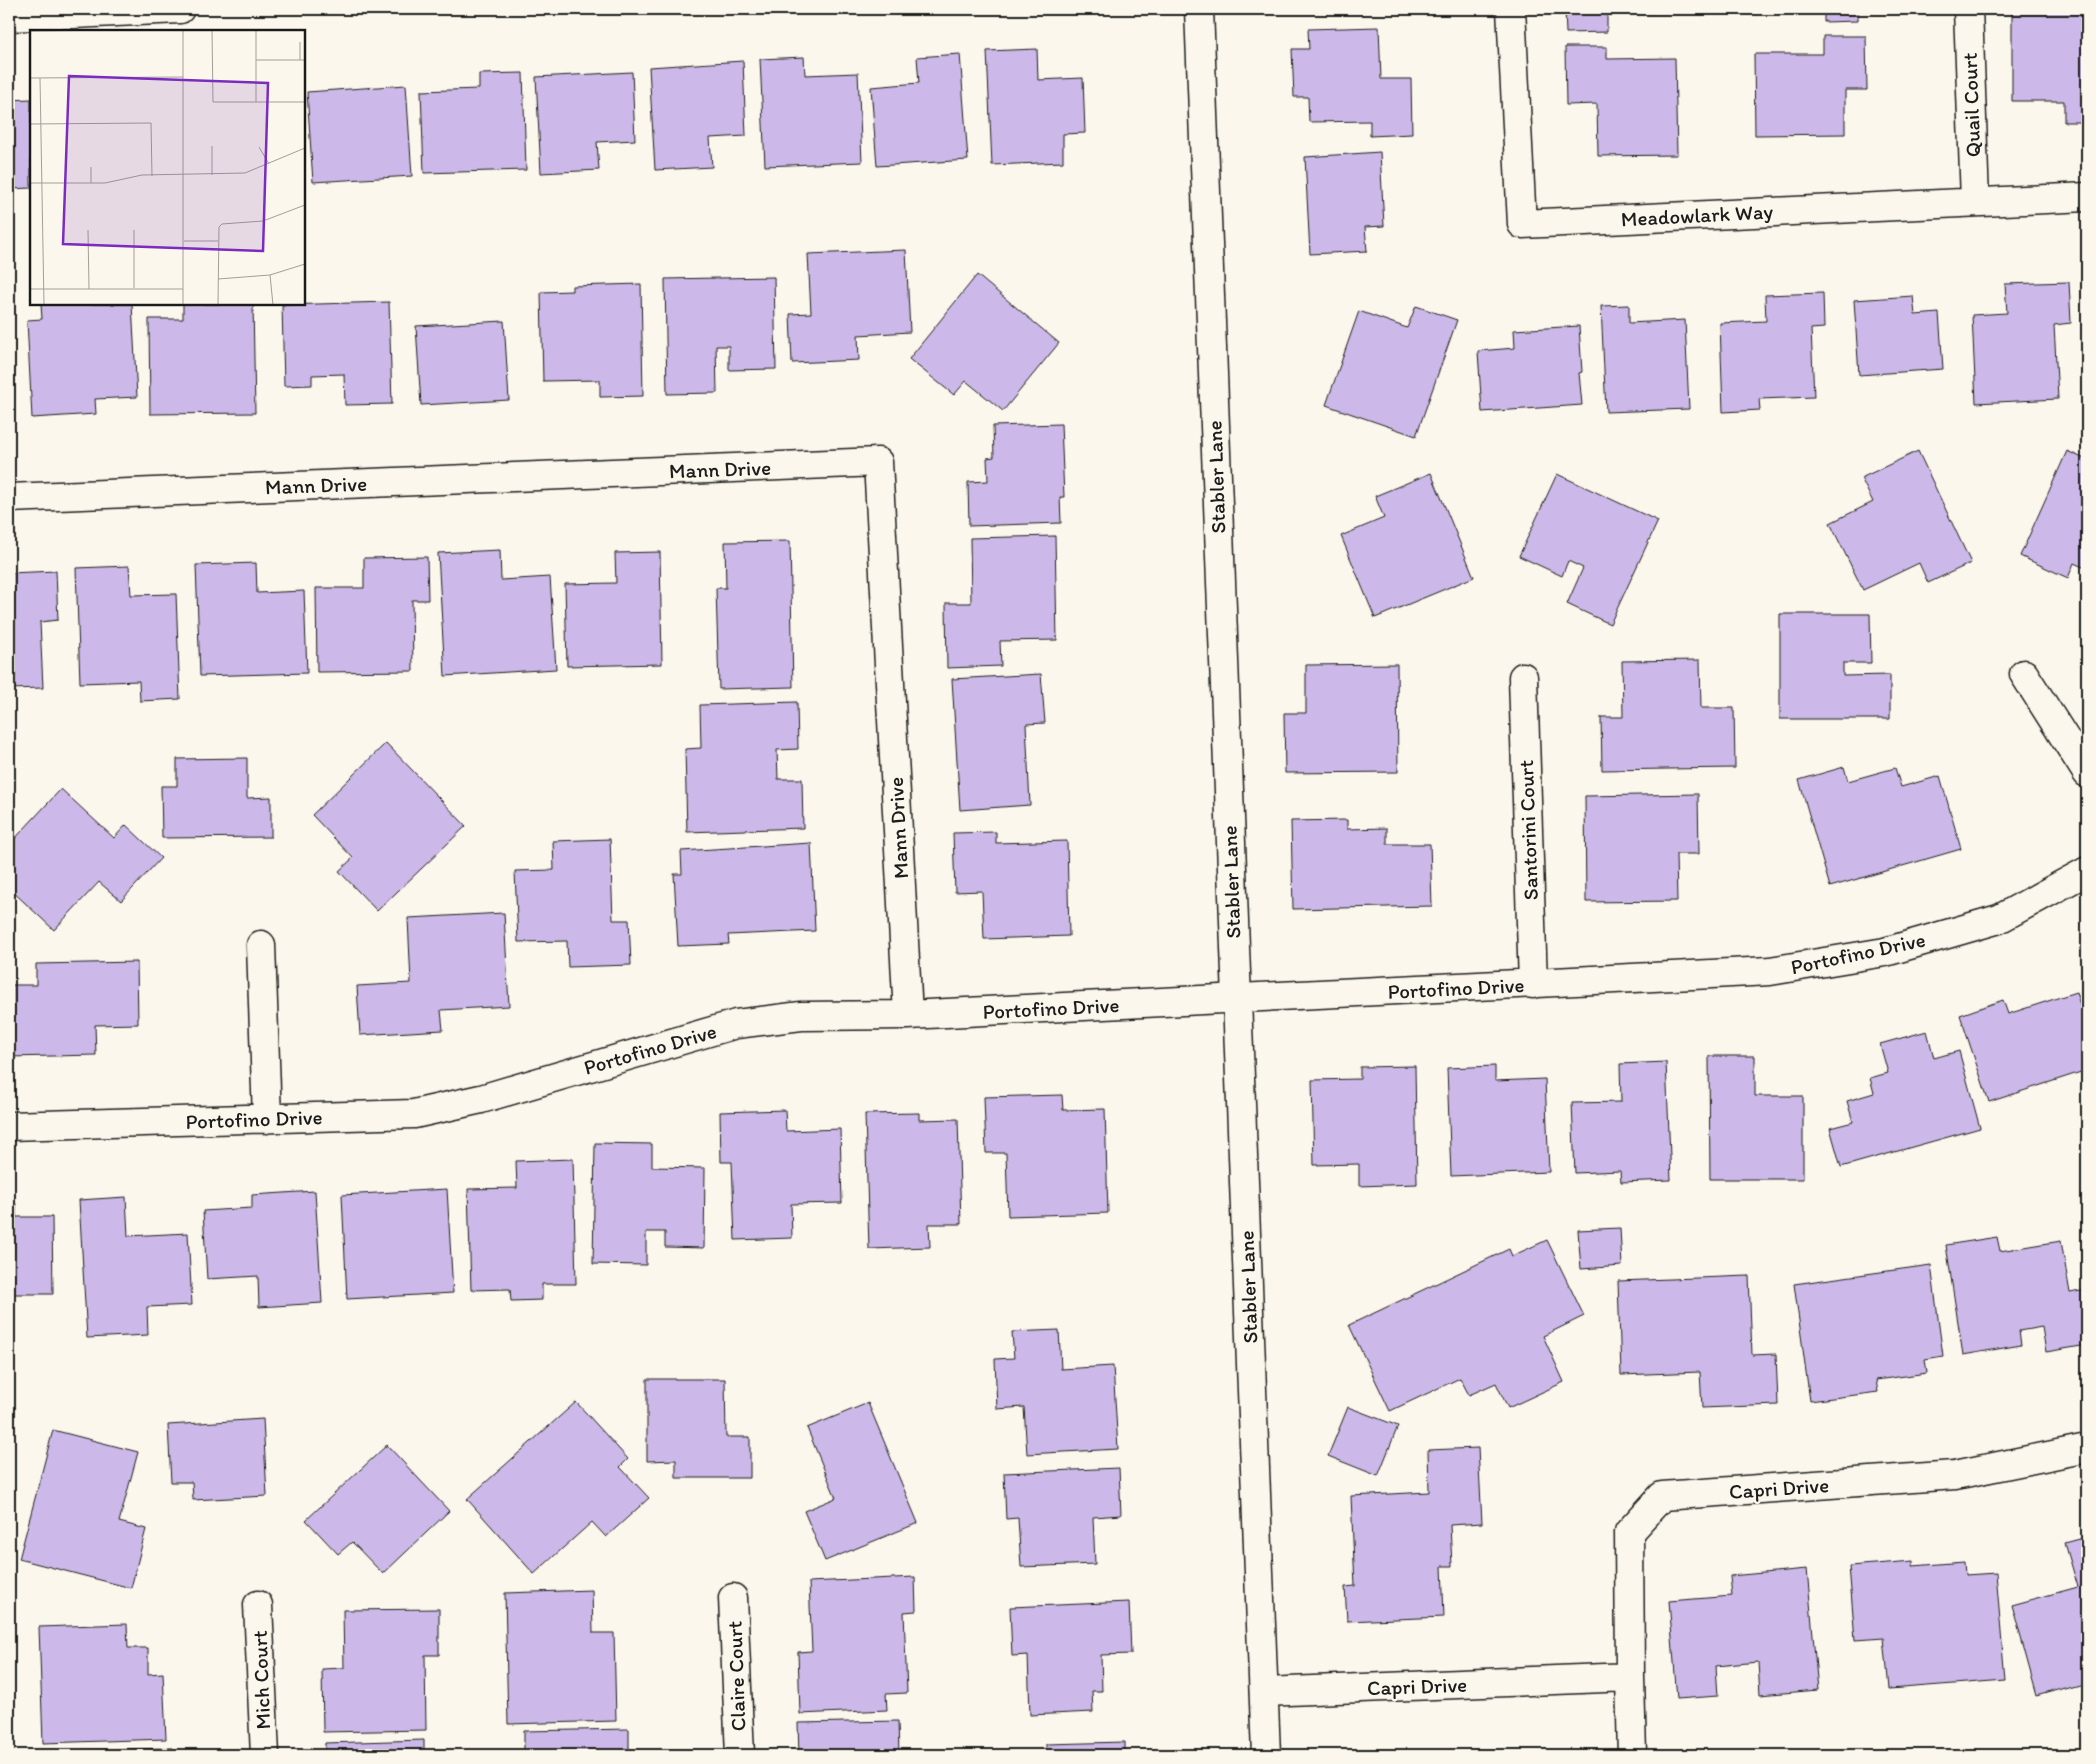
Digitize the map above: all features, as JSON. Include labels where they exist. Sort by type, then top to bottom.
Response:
[{"type":"street","points":[[9,17],[180,9]]},
{"type":"street","name":"Stabler Lane","points":[[1199,9],[1266,1755]]},
{"type":"street","name":"Meadowlark Way","points":[[1511,9],[1522,224],[2087,197]]},
{"type":"street","name":"Quail Court","points":[[1968,9],[1975,201]]},
{"type":"street","name":"Mann Drive","points":[[9,498],[878,462],[908,1015]]},
{"type":"street","points":[[2024,674],[2087,773]]},
{"type":"street","name":"Santorini Court","points":[[1522,676],[1533,984]]},
{"type":"street","name":"Portofino Drive","points":[[9,1126],[414,1114],[481,1099],[736,1024],[801,1016],[908,1015],[1770,971],[1885,952],[1999,919],[2087,871]]},
{"type":"street","points":[[261,945],[267,1119]]},
{"type":"street","name":"Capri Drive","points":[[1632,1755],[1630,1532],[1662,1496],[1955,1475],[2087,1448]]},
{"type":"street","name":"Claire Court","points":[[733,1598],[740,1755]]},
{"type":"street","name":"Mich Court","points":[[258,1605],[265,1755]]},
{"type":"street","name":"Capri Drive","points":[[1264,1692],[1630,1677]]},
{"type":"building","points":[[1565,9],[1682,9],[1682,12],[1607,15],[1607,32],[1566,33]]},
{"type":"building","points":[[1824,9],[1858,9],[1858,21],[1824,22]]},
{"type":"building","points":[[2087,9],[2087,122],[2064,122],[2064,101],[2012,101],[2012,10]]},
{"type":"building","points":[[1379,27],[1381,79],[1411,79],[1412,134],[1370,136],[1370,121],[1309,122],[1308,97],[1294,97],[1292,49],[1309,49],[1308,29]]},
{"type":"building","points":[[1823,36],[1866,36],[1867,90],[1845,90],[1845,134],[1755,135],[1754,54],[1823,54]]},
{"type":"building","points":[[1565,47],[1607,47],[1607,59],[1675,58],[1677,155],[1598,156],[1597,104],[1566,105]]},
{"type":"building","points":[[1037,49],[1038,80],[1083,78],[1085,133],[1063,134],[1063,162],[992,165],[987,51]]},
{"type":"building","points":[[960,54],[968,160],[877,166],[871,87],[919,83],[917,57]]},
{"type":"building","points":[[804,57],[805,75],[858,73],[862,162],[765,166],[760,59]]},
{"type":"building","points":[[743,61],[746,136],[710,138],[712,167],[655,170],[649,67]]},
{"type":"building","points":[[632,72],[635,140],[597,142],[599,170],[541,173],[536,77]]},
{"type":"building","points":[[523,73],[526,170],[424,173],[421,91],[479,89],[479,74]]},
{"type":"building","points":[[406,85],[412,176],[313,182],[307,92]]},
{"type":"building","points":[[30,99],[30,188],[9,189],[9,100]]},
{"type":"building","points":[[1380,152],[1384,226],[1365,227],[1367,251],[1310,254],[1305,157]]},
{"type":"building","points":[[906,250],[910,332],[858,335],[859,360],[792,363],[790,314],[811,313],[808,254]]},
{"type":"building","points":[[977,275],[1059,343],[1003,411],[966,381],[954,395],[909,359]]},
{"type":"building","points":[[774,277],[776,369],[729,370],[729,346],[716,346],[717,393],[667,394],[665,279]]},
{"type":"building","points":[[2085,280],[2087,280],[2087,323]]},
{"type":"building","points":[[2069,282],[2071,323],[2054,325],[2058,399],[1976,403],[1972,315],[2007,313],[2005,284]]},
{"type":"building","points":[[641,284],[643,396],[600,397],[600,380],[543,381],[541,292],[572,291],[572,286]]},
{"type":"building","points":[[1823,293],[1824,328],[1811,329],[1814,397],[1759,399],[1760,410],[1723,412],[1720,323],[1766,321],[1765,295]]},
{"type":"building","points":[[1913,296],[1915,315],[1939,313],[1943,369],[1859,375],[1854,300]]},
{"type":"building","points":[[389,302],[392,404],[345,405],[344,374],[312,375],[312,385],[284,386],[282,305]]},
{"type":"building","points":[[41,305],[132,305],[137,397],[95,399],[96,414],[32,418],[27,320],[42,319]]},
{"type":"building","points":[[183,305],[253,305],[255,413],[150,414],[149,319],[183,319]]},
{"type":"building","points":[[1629,305],[1629,323],[1685,320],[1689,409],[1606,412],[1601,306]]},
{"type":"building","points":[[1416,306],[1457,320],[1416,436],[1326,405],[1359,311],[1407,328]]},
{"type":"building","points":[[504,321],[509,400],[421,405],[416,326]]},
{"type":"building","points":[[1579,326],[1582,372],[1579,373],[1582,405],[1482,412],[1478,351],[1515,348],[1514,330]]},
{"type":"building","points":[[1061,424],[1064,497],[1060,497],[1061,523],[969,526],[968,482],[988,481],[987,458],[994,457],[993,426]]},
{"type":"building","points":[[1918,451],[1971,563],[1928,583],[1919,563],[1863,590],[1830,523],[1873,502],[1861,478]]},
{"type":"building","points":[[2067,451],[2087,460],[2087,569],[2074,563],[2068,578],[2020,556]]},
{"type":"building","points":[[1431,473],[1474,577],[1375,618],[1341,536],[1384,518],[1375,496]]},
{"type":"building","points":[[1557,474],[1658,521],[1610,624],[1567,604],[1583,568],[1568,561],[1562,576],[1519,556]]},
{"type":"building","points":[[1055,536],[1057,640],[1000,641],[1001,666],[947,668],[946,603],[971,603],[970,538]]},
{"type":"building","points":[[790,541],[793,687],[719,689],[716,588],[726,588],[725,542]]},
{"type":"building","points":[[500,550],[501,580],[550,577],[556,669],[445,676],[438,553]]},
{"type":"building","points":[[660,552],[662,664],[567,666],[565,584],[616,583],[615,553]]},
{"type":"building","points":[[427,557],[428,600],[412,600],[413,671],[317,672],[316,588],[364,588],[364,558]]},
{"type":"building","points":[[256,563],[257,593],[304,591],[307,673],[200,676],[196,565]]},
{"type":"building","points":[[129,566],[131,595],[176,594],[180,699],[140,701],[139,681],[80,683],[76,568]]},
{"type":"building","points":[[56,571],[58,620],[40,622],[43,688],[9,689],[9,573]]},
{"type":"building","points":[[1780,614],[1870,614],[1871,663],[1843,663],[1843,676],[1890,675],[1890,719],[1780,719]]},
{"type":"building","points":[[1700,660],[1701,708],[1734,708],[1735,768],[1602,770],[1601,717],[1623,717],[1622,661]]},
{"type":"building","points":[[1397,664],[1398,772],[1285,773],[1284,713],[1306,713],[1306,665]]},
{"type":"building","points":[[1041,674],[1045,723],[1026,724],[1030,805],[960,810],[952,679]]},
{"type":"building","points":[[797,702],[798,749],[777,750],[778,779],[802,779],[803,828],[687,832],[685,749],[701,748],[700,705]]},
{"type":"building","points":[[386,743],[466,826],[377,911],[339,871],[353,858],[312,815]]},
{"type":"building","points":[[247,758],[247,798],[271,797],[271,837],[162,838],[161,786],[177,786],[177,759]]},
{"type":"building","points":[[1844,767],[1848,781],[1895,768],[1901,787],[1940,776],[1961,849],[1830,887],[1799,780]]},
{"type":"building","points":[[61,789],[114,838],[126,825],[161,858],[121,901],[99,882],[54,930],[9,888],[9,845]]},
{"type":"building","points":[[1698,794],[1699,854],[1676,854],[1677,901],[1586,902],[1585,796]]},
{"type":"building","points":[[1347,820],[1347,829],[1387,828],[1387,844],[1430,844],[1432,906],[1293,909],[1291,821]]},
{"type":"building","points":[[996,832],[996,843],[1067,841],[1069,936],[984,939],[982,891],[955,892],[953,833]]},
{"type":"building","points":[[610,839],[613,920],[629,920],[631,965],[568,967],[567,941],[518,942],[515,871],[554,870],[553,841]]},
{"type":"building","points":[[811,843],[815,931],[728,935],[729,944],[678,946],[674,874],[682,874],[681,851]]},
{"type":"building","points":[[504,913],[509,1006],[441,1010],[443,1030],[360,1035],[357,986],[411,983],[408,918]]},
{"type":"building","points":[[137,962],[138,1024],[95,1025],[96,1055],[9,1057],[9,985],[36,985],[36,964]]},
{"type":"building","points":[[2076,992],[2087,1027],[2087,1070],[1989,1102],[1960,1015],[2003,1000],[2008,1014]]},
{"type":"building","points":[[1927,1031],[1934,1058],[1959,1051],[1980,1128],[1841,1167],[1830,1128],[1853,1122],[1847,1101],[1874,1093],[1870,1078],[1888,1073],[1880,1044]]},
{"type":"building","points":[[1709,1056],[1755,1056],[1755,1096],[1803,1096],[1803,1179],[1710,1179]]},
{"type":"building","points":[[1666,1062],[1671,1180],[1621,1182],[1620,1171],[1575,1173],[1572,1103],[1621,1102],[1620,1064]]},
{"type":"building","points":[[1415,1066],[1417,1184],[1359,1186],[1359,1164],[1314,1165],[1312,1080],[1360,1079],[1360,1067]]},
{"type":"building","points":[[1495,1066],[1495,1081],[1545,1079],[1549,1172],[1451,1176],[1447,1068]]},
{"type":"building","points":[[1062,1095],[1063,1110],[1105,1109],[1108,1213],[1008,1216],[1006,1153],[986,1153],[984,1097]]},
{"type":"building","points":[[785,1110],[786,1131],[840,1129],[842,1203],[791,1204],[792,1238],[735,1240],[732,1162],[721,1162],[720,1112]]},
{"type":"building","points":[[919,1113],[919,1120],[958,1119],[961,1224],[929,1224],[930,1247],[869,1249],[865,1114]]},
{"type":"building","points":[[595,1143],[652,1144],[652,1167],[705,1168],[704,1248],[665,1247],[665,1232],[646,1232],[646,1265],[593,1264]]},
{"type":"building","points":[[573,1159],[576,1284],[542,1284],[542,1300],[511,1301],[510,1289],[471,1290],[468,1189],[517,1188],[516,1161]]},
{"type":"building","points":[[447,1189],[453,1293],[347,1299],[342,1195]]},
{"type":"building","points":[[315,1191],[322,1303],[259,1307],[258,1276],[207,1279],[203,1211],[252,1208],[252,1195]]},
{"type":"building","points":[[126,1197],[128,1236],[188,1233],[192,1305],[147,1307],[148,1335],[87,1338],[79,1200]]},
{"type":"building","points":[[9,1204],[16,1204],[16,1217],[52,1217],[53,1294],[9,1294]]},
{"type":"building","points":[[1620,1228],[1622,1266],[1581,1269],[1578,1230]]},
{"type":"building","points":[[1997,1237],[2000,1251],[2061,1241],[2070,1293],[2087,1290],[2087,1345],[2046,1352],[2042,1327],[2019,1331],[2021,1345],[1963,1355],[1946,1245]]},
{"type":"building","points":[[1547,1240],[1584,1316],[1543,1336],[1564,1382],[1508,1408],[1496,1383],[1469,1395],[1460,1378],[1390,1411],[1349,1325],[1509,1249],[1512,1256]]},
{"type":"building","points":[[1931,1265],[1943,1356],[1925,1359],[1927,1373],[1876,1380],[1878,1392],[1810,1401],[1794,1284]]},
{"type":"building","points":[[1749,1276],[1752,1355],[1776,1354],[1778,1405],[1702,1408],[1700,1372],[1621,1375],[1618,1281]]},
{"type":"building","points":[[1059,1330],[1061,1369],[1113,1366],[1118,1449],[1027,1454],[1024,1407],[997,1409],[995,1359],[1014,1358],[1012,1332]]},
{"type":"building","points":[[647,1379],[725,1379],[726,1437],[750,1437],[750,1478],[676,1478],[676,1460],[647,1461]]},
{"type":"building","points":[[576,1402],[628,1459],[620,1467],[649,1498],[606,1537],[592,1522],[534,1574],[467,1499]]},
{"type":"building","points":[[868,1403],[918,1523],[825,1561],[804,1511],[836,1498],[807,1428]]},
{"type":"building","points":[[1348,1407],[1398,1426],[1378,1476],[1328,1456]]},
{"type":"building","points":[[263,1419],[267,1496],[193,1500],[192,1482],[171,1482],[168,1425]]},
{"type":"building","points":[[53,1430],[138,1452],[119,1522],[146,1529],[131,1588],[19,1559]]},
{"type":"building","points":[[387,1445],[449,1511],[383,1574],[352,1542],[338,1554],[306,1520]]},
{"type":"building","points":[[1478,1448],[1482,1523],[1450,1525],[1452,1566],[1442,1566],[1444,1617],[1347,1621],[1345,1587],[1355,1586],[1351,1496],[1429,1492],[1428,1450]]},
{"type":"building","points":[[1119,1468],[1121,1515],[1093,1517],[1095,1564],[1021,1567],[1018,1518],[1006,1519],[1004,1473]]},
{"type":"building","points":[[2087,1537],[2087,1682],[2037,1696],[2012,1605],[2078,1587],[2065,1543]]},
{"type":"building","points":[[1913,1561],[1913,1566],[1964,1562],[1965,1575],[1996,1573],[2005,1680],[1889,1689],[1884,1638],[1855,1640],[1849,1566]]},
{"type":"building","points":[[1807,1569],[1818,1690],[1760,1695],[1758,1662],[1716,1666],[1718,1696],[1677,1699],[1669,1601],[1732,1596],[1730,1576]]},
{"type":"building","points":[[915,1577],[916,1611],[904,1612],[907,1693],[886,1694],[887,1710],[800,1714],[798,1652],[812,1651],[809,1582]]},
{"type":"building","points":[[592,1590],[593,1633],[614,1633],[616,1721],[508,1724],[505,1593]]},
{"type":"building","points":[[1129,1602],[1131,1654],[1101,1655],[1102,1691],[1092,1691],[1093,1712],[1030,1715],[1028,1655],[1012,1656],[1010,1607]]},
{"type":"building","points":[[439,1609],[439,1655],[425,1655],[426,1730],[323,1732],[322,1669],[344,1668],[343,1610]]},
{"type":"building","points":[[127,1624],[128,1648],[148,1648],[148,1674],[163,1673],[166,1739],[43,1743],[39,1627]]},
{"type":"building","points":[[898,1721],[899,1755],[799,1755],[798,1723]]},
{"type":"building","points":[[629,1729],[629,1755],[524,1755],[524,1731]]},
{"type":"building","points":[[424,1740],[424,1755],[325,1755],[325,1743]]},
{"type":"building","points":[[1125,1742],[1125,1755],[1046,1755],[1046,1744]]},
{"type":"building","points":[[173,1748],[173,1755],[82,1755],[82,1750]]},
{"type":"building","points":[[1504,1753],[1504,1755],[1459,1755]]}]
